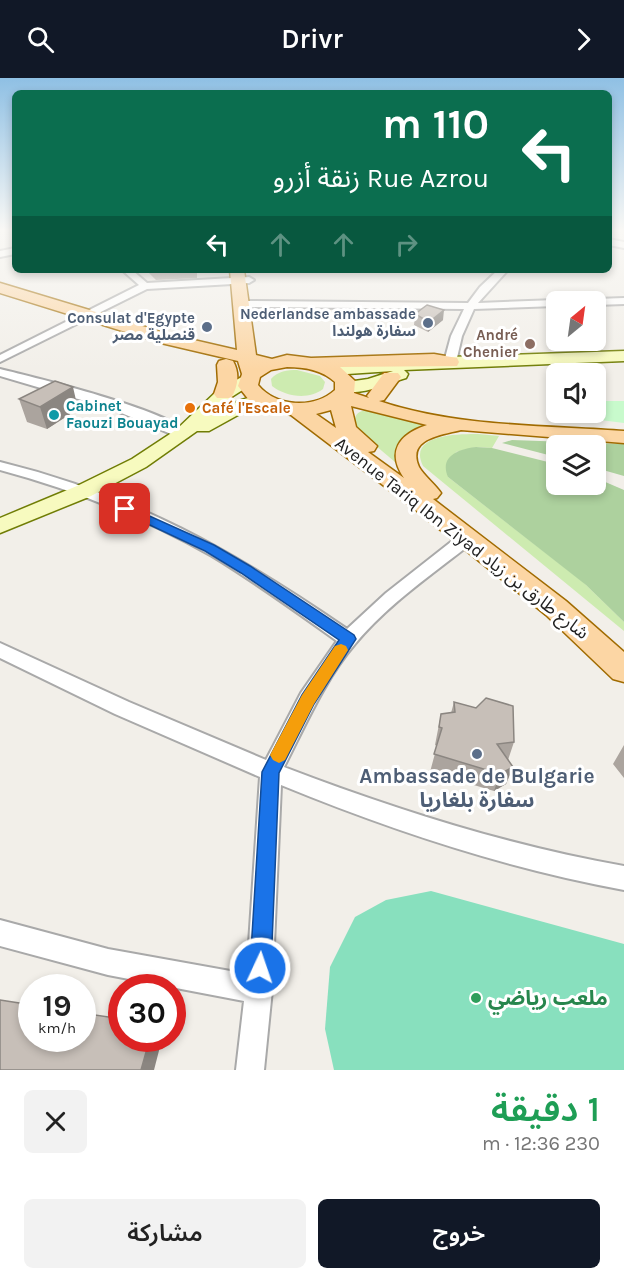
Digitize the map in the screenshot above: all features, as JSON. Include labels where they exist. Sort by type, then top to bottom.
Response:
[{"type":"main road","points":[[243,277],[247,304],[262,350],[273,364]]},
{"type":"main road","points":[[0,288],[167,339],[194,344],[249,372]]},
{"type":"main road","points":[[247,304],[245,330],[250,390],[264,400],[296,409],[326,405],[344,393],[377,396],[434,413],[481,421],[624,429]]},
{"type":"main road","points":[[194,344],[211,342],[245,330]]},
{"type":"main road","points":[[167,339],[176,345],[249,372],[273,364],[299,362],[450,364]]},
{"type":"main road","points":[[299,362],[332,370],[342,376],[344,393]]},
{"type":"main road","points":[[224,394],[229,376],[226,365]]},
{"type":"main road","points":[[377,396],[391,377]]},
{"type":"main road","points":[[344,393],[368,405],[461,426],[624,437]]},
{"type":"main road","name":"Avenue Tariq Ibn Ziyad شارع طارق بن زياد","points":[[344,393],[342,421],[348,433],[569,601],[624,648]]},
{"type":"main road","name":"Avenue Tariq Ibn Ziyad شارع طارق بن زياد","points":[[296,409],[556,608],[624,670]]},
{"type":"main road","points":[[429,493],[407,465],[405,458],[409,445],[429,430],[461,426]]},
{"type":"street","points":[[134,277],[144,286]]},
{"type":"street","points":[[0,359],[144,286],[222,277]]},
{"type":"street","points":[[450,364],[454,341],[471,306],[481,291],[495,277]]},
{"type":"street","points":[[606,302],[624,301]]},
{"type":"street","points":[[247,304],[471,306],[546,303]]},
{"type":"street","points":[[332,370],[624,356]]},
{"type":"street","points":[[344,393],[391,377],[450,364],[624,361]]},
{"type":"street","points":[[0,372],[110,404],[183,434],[203,427],[241,406],[264,400]]},
{"type":"street","points":[[0,526],[84,491],[139,463],[183,434],[249,372]]},
{"type":"street","points":[[0,466],[84,491],[209,548],[245,569],[348,639]]},
{"type":"street","points":[[250,1070],[259,990],[271,772],[308,699],[348,639],[392,597],[467,538]]},
{"type":"street","points":[[1,652],[271,772],[459,837],[624,878]]},
{"type":"street","points":[[0,933],[108,962],[259,990]]},
{"type":"green space","points":[[297,370],[320,376],[325,382],[323,389],[311,395],[298,396],[284,393],[272,386],[271,379],[277,374]]},
{"type":"green space","points":[[606,401],[624,401],[624,423],[606,421]]},
{"type":"green space","points":[[366,410],[433,425],[412,433],[401,441],[395,454],[395,462],[356,429],[356,416],[359,412]]},
{"type":"green space","points":[[459,434],[499,436],[492,448],[476,447],[456,452],[448,477],[583,582],[624,622],[624,631],[423,466],[420,455],[422,448],[428,442]]},
{"type":"green space","points":[[512,440],[546,441],[546,454],[502,443]]},
{"type":"green space","points":[[606,443],[624,444],[624,476],[606,471]]},
{"type":"green space","points":[[476,447],[492,448],[546,462],[546,495],[606,495],[606,482],[624,490],[624,622],[586,585],[448,477],[446,464],[448,459],[463,450]]},
{"type":"green space","name":"ملعب رياضي","points":[[431,891],[624,944],[624,1070],[334,1070],[325,1029],[330,967],[355,917],[386,900]]},
{"type":"building","points":[[427,305],[444,310],[429,322],[415,314]]},
{"type":"building","points":[[55,381],[73,387],[40,407],[19,399]]},
{"type":"building","name":"Ambassade de Bulgarie سفارة بلغاريا","points":[[486,698],[513,706],[514,742],[497,744],[513,767],[500,774],[434,754],[442,728],[439,727],[441,714],[455,712],[454,702],[476,708]]},
{"type":"building","points":[[0,1000],[18,1003],[18,1052],[96,1052],[96,1015],[108,1017],[108,1052],[146,1052],[141,1070],[0,1070]]},
{"type":"slow traffic","points":[[279,755],[308,699],[341,650]]},
{"type":"place","name":"Nederlandse ambassade سفارة هولندا","points":[[428,323]]},
{"type":"place","name":"Consulat d'Egypte قنصلية مصر","points":[[207,327]]},
{"type":"place","name":"André Chenier","points":[[530,344]]},
{"type":"place","name":"Café l'Escale","points":[[190,408]]},
{"type":"place","name":"Cabinet Faouzi Bouayad","points":[[54,415]]},
{"type":"place","name":"Ambassade de Bulgarie سفارة بلغاريا","points":[[477,754]]},
{"type":"place","name":"ملعب رياضي","points":[[476,998]]},
{"type":"route","points":[[125,509],[209,548],[288,597],[348,639],[308,699],[271,772],[260,968]]}]
